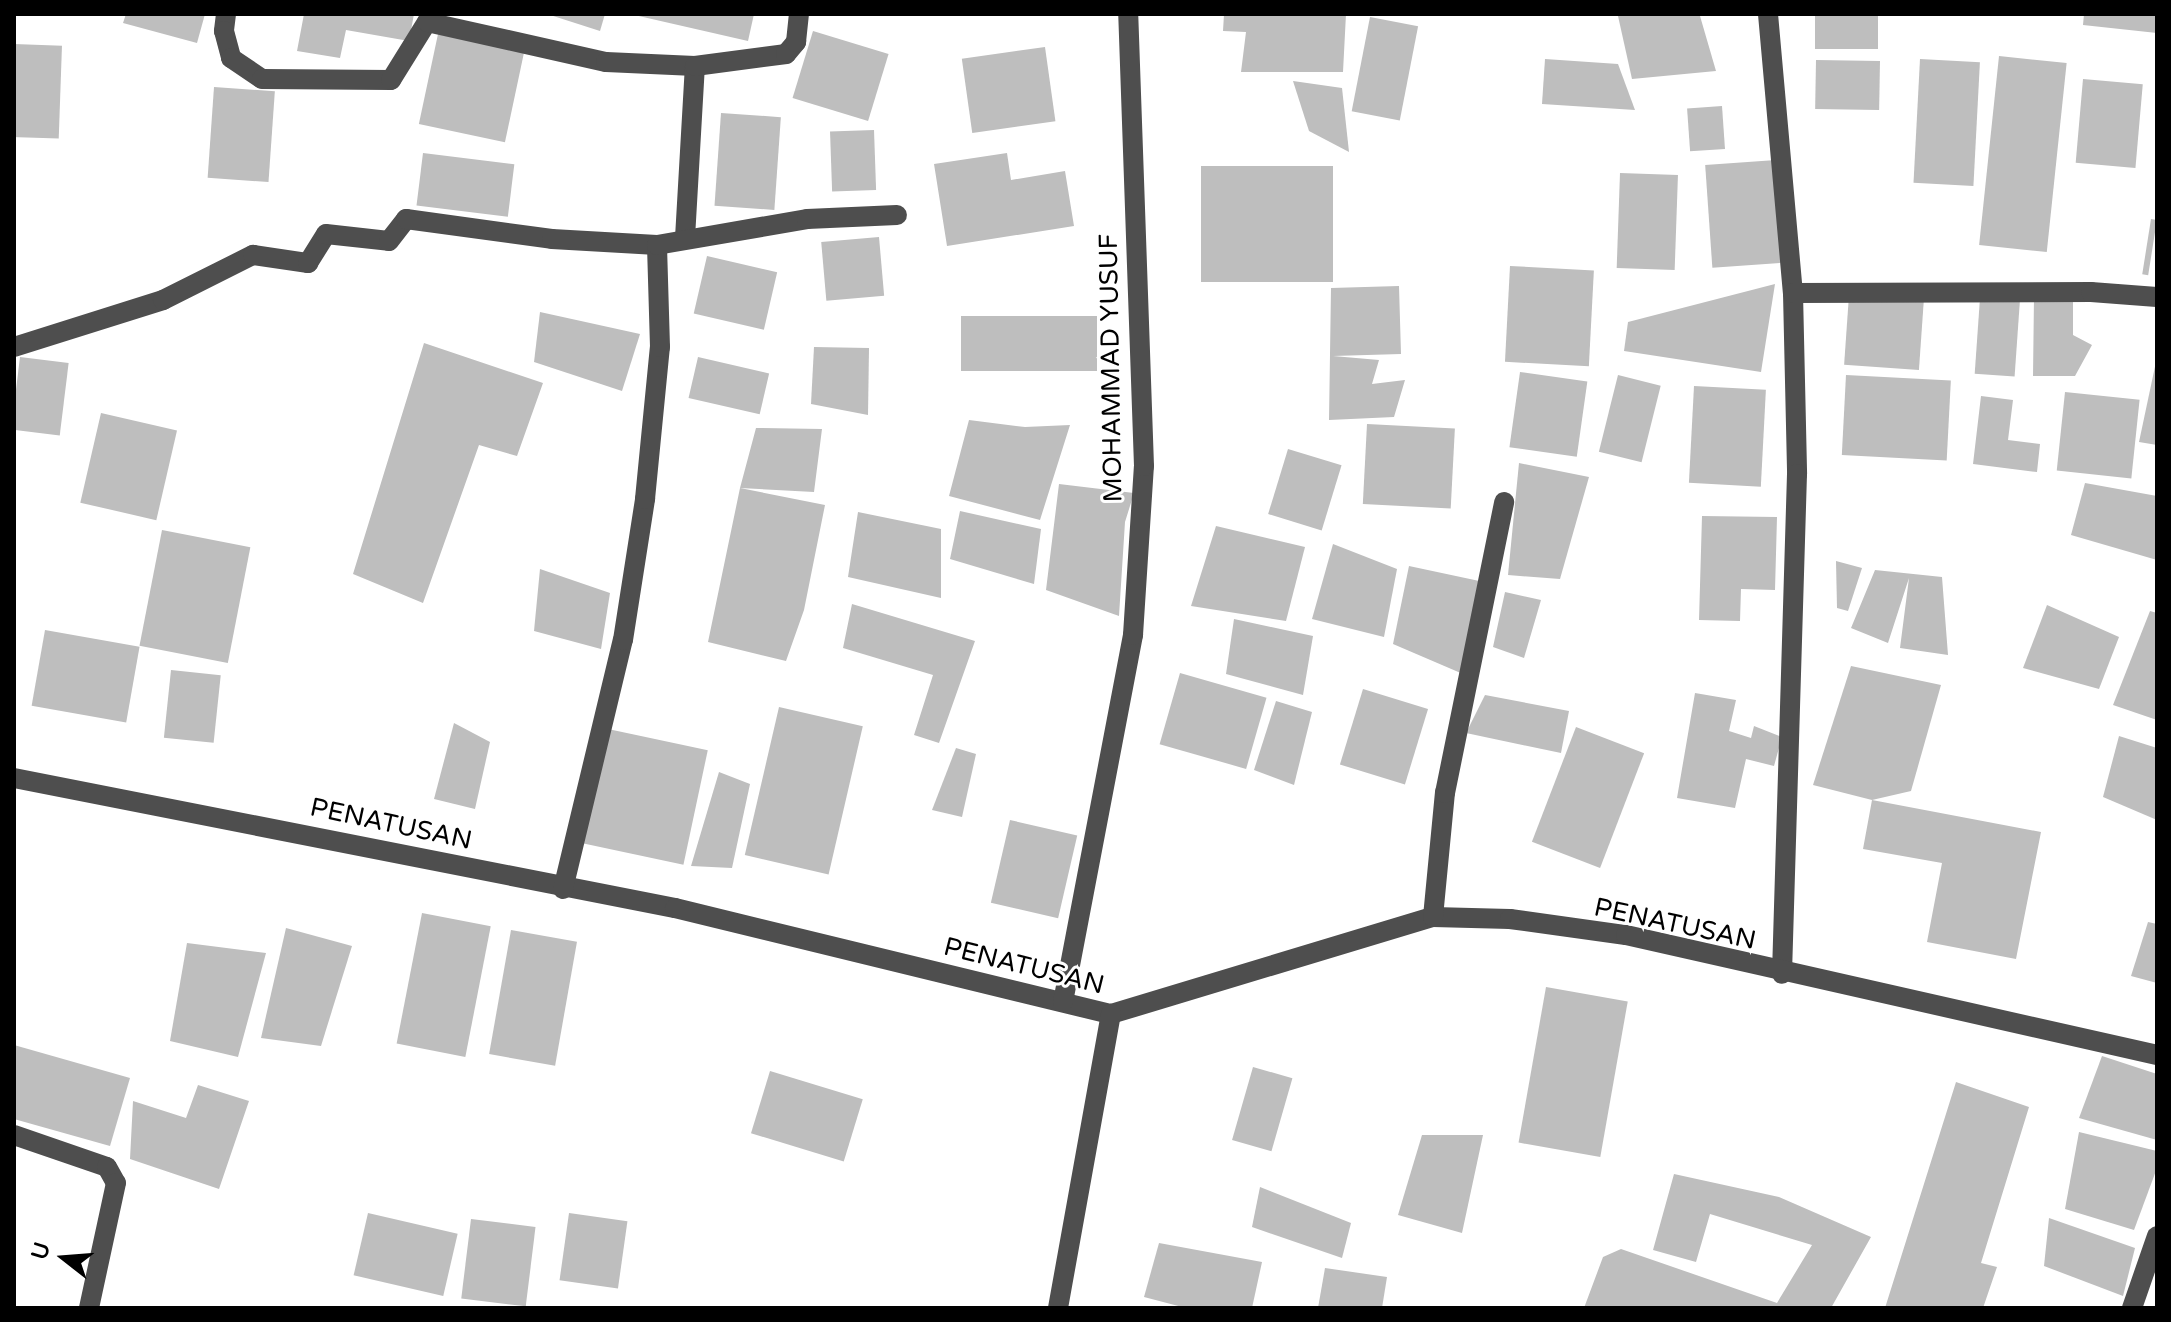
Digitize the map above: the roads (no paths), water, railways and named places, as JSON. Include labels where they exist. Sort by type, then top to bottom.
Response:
[{"type":"street","points":[[226,14],[224,31],[231,58],[262,79],[391,80],[401,71],[418,29],[427,22],[606,62],[695,66],[786,54],[796,42],[799,14]]},
{"type":"street","name":"MOHAMMAD YUSUF","points":[[1063,1002],[1133,635],[1144,466],[1128,14]]},
{"type":"street","points":[[1768,14],[1793,293],[1795,639],[1782,974]]},
{"type":"street","points":[[685,238],[695,66]]},
{"type":"street","points":[[14,347],[163,300],[253,255],[308,263],[326,234],[389,241],[406,219],[552,239],[657,245],[807,219],[897,215]]},
{"type":"street","points":[[563,889],[623,640],[645,499],[660,347],[657,245]]},
{"type":"street","points":[[1793,293],[2091,292],[2157,297]]},
{"type":"street","points":[[1433,917],[1445,793],[1504,502]]},
{"type":"street","name":"PENATUSAN","points":[[14,778],[453,862],[563,889],[675,908],[1111,1014],[1433,917],[1510,919],[1626,935],[1782,974],[2157,1055]]},
{"type":"street","points":[[1058,1308],[1111,1014]]},
{"type":"street","points":[[14,1135],[107,1167],[116,1183],[89,1308]]},
{"type":"street","points":[[2132,1308],[2157,1236]]}]
